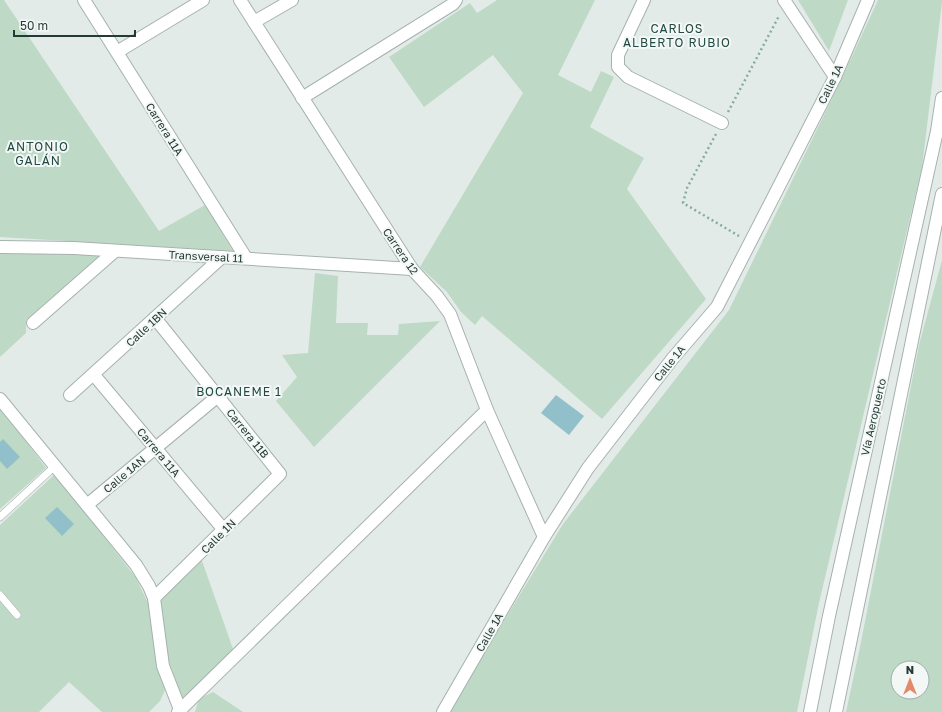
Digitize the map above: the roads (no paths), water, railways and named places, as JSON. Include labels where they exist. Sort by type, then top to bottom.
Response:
[{"type":"street","name":"Carrera 11A","points":[[84,0],[246,258]]},
{"type":"street","points":[[117,52],[203,0]]},
{"type":"street","name":"Carrera 12","points":[[240,0],[412,269],[437,296],[450,314],[487,410],[544,537]]},
{"type":"street","points":[[254,22],[292,0]]},
{"type":"street","points":[[302,98],[453,4],[456,0]]},
{"type":"street","points":[[644,0],[618,55],[618,67],[628,76],[722,124]]},
{"type":"street","points":[[784,0],[835,76]]},
{"type":"street","name":"Calle 1A","points":[[443,712],[544,537],[588,468],[673,358],[717,307],[835,76],[868,0]]},
{"type":"street","name":"Vía Aeropuerto","points":[[810,712],[829,616],[940,133],[942,98]]},
{"type":"street","name":"Vía Aeropuerto","points":[[836,712],[942,194]]},
{"type":"street","name":"Transversal 11","points":[[0,247],[74,248],[412,269]]},
{"type":"street","points":[[33,323],[115,251]]},
{"type":"street","name":"Calle 1BN","points":[[70,396],[222,257]]},
{"type":"street","name":"Carrera 11B","points":[[155,318],[280,474]]},
{"type":"street","name":"Carrera 11A","points":[[94,374],[224,530]]},
{"type":"street","name":"Calle 1AN","points":[[87,505],[218,396]]},
{"type":"street","points":[[0,399],[136,565],[149,586],[154,598],[163,666],[180,711],[487,410]]},
{"type":"street","name":"Calle 1N","points":[[154,598],[280,474]]},
{"type":"lane","points":[[0,517],[55,466]]},
{"type":"lane","points":[[0,595],[17,615]]},
{"type":"water","points":[[556,395],[584,416],[569,435],[541,413]]},
{"type":"water","points":[[3,439],[20,457],[7,469],[0,461],[0,442]]},
{"type":"water","points":[[57,507],[74,524],[62,536],[45,518]]},
{"type":"district","name":"CARLOS ALBERTO RUBIO","points":[[677,35]]},
{"type":"district","name":"ANTONIO GALÁN","points":[[38,153]]},
{"type":"district","name":"BOCANEME 1","points":[[239,391]]}]
